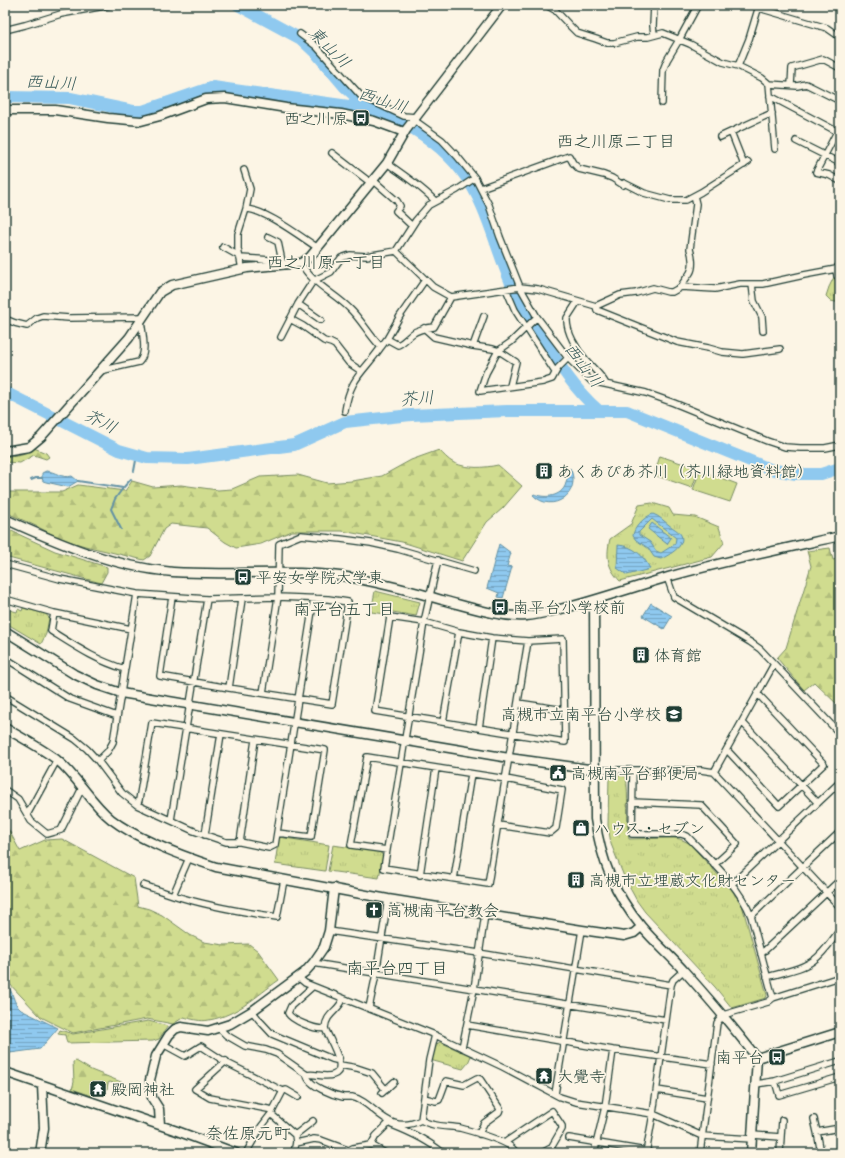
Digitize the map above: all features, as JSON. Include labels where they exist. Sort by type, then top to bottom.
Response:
[{"type":"street","points":[[5,30],[61,14],[110,5]]},
{"type":"street","points":[[5,451],[29,447],[41,437],[129,338],[160,292],[172,285],[242,269],[302,264],[310,257],[387,163],[405,131],[502,5]]},
{"type":"street","points":[[546,5],[555,10],[571,28],[578,33],[607,43],[614,43],[637,37],[648,37],[654,34],[663,33],[708,53],[723,62],[738,66],[762,78],[769,84],[797,86],[806,84],[840,101]]},
{"type":"street","points":[[654,5],[654,34]]},
{"type":"street","points":[[662,102],[664,70],[667,60],[698,5]]},
{"type":"street","points":[[738,66],[749,39],[759,6],[827,28],[840,37]]},
{"type":"street","points":[[300,34],[316,46],[361,96],[404,116],[415,118],[442,140],[457,156],[481,188],[490,206],[519,287],[537,318],[567,359],[591,381],[646,393],[674,403],[766,442],[785,447],[825,448],[840,445]]},
{"type":"street","points":[[792,85],[792,68],[823,60],[840,68]]},
{"type":"street","points":[[769,84],[775,149]]},
{"type":"street","points":[[770,96],[839,130],[816,172],[829,175],[840,182]]},
{"type":"street","points":[[5,110],[55,110],[108,118],[141,121],[160,116],[206,99],[225,98],[286,108],[341,114],[374,121],[405,131]]},
{"type":"street","points":[[720,138],[772,113]]},
{"type":"street","points":[[481,188],[569,156],[573,163],[579,168],[612,178],[623,186],[624,183],[644,193],[670,200],[686,200],[746,164],[730,132]]},
{"type":"street","points":[[796,141],[840,163]]},
{"type":"street","points":[[332,153],[398,201],[400,206],[396,211],[412,226]]},
{"type":"street","points":[[387,163],[425,191],[435,201]]},
{"type":"street","points":[[242,269],[238,234],[246,209],[250,189],[244,170]]},
{"type":"street","points":[[281,337],[298,304],[315,280],[331,272],[341,258],[345,256],[366,256],[396,251],[421,212],[435,201],[474,179]]},
{"type":"street","points":[[681,287],[682,283],[692,269],[690,249],[696,204],[694,196]]},
{"type":"street","points":[[246,209],[253,209],[286,227],[318,248]]},
{"type":"street","points":[[268,237],[278,242],[279,266]]},
{"type":"street","points":[[223,247],[240,257],[271,260],[279,266]]},
{"type":"street","points":[[396,251],[433,287],[451,297],[519,287],[538,289],[596,306],[620,295],[636,293],[653,288],[672,292],[681,287],[716,289],[740,284],[763,284],[836,269],[840,264]]},
{"type":"street","points":[[302,264],[304,269],[315,280],[350,308],[371,337],[381,347]]},
{"type":"street","points":[[836,269],[837,276],[840,278]]},
{"type":"street","points":[[345,411],[349,392],[361,371],[374,357],[387,339],[400,316],[425,280]]},
{"type":"street","points":[[752,284],[754,301],[762,317],[763,331]]},
{"type":"street","points":[[506,289],[515,310],[557,370]]},
{"type":"street","points":[[387,339],[398,345],[413,333],[424,328],[434,327],[451,297]]},
{"type":"street","points":[[578,301],[567,318],[571,334],[578,350],[586,361],[601,375],[606,384]]},
{"type":"street","points":[[298,304],[321,320]]},
{"type":"street","points":[[596,306],[597,310],[677,342],[722,352],[742,354],[780,349]]},
{"type":"street","points":[[5,319],[27,326],[37,318],[43,316],[68,318],[142,318]]},
{"type":"street","points":[[473,346],[484,316]]},
{"type":"street","points":[[100,371],[138,362],[142,359],[144,352],[142,318]]},
{"type":"street","points":[[537,318],[511,342],[498,351],[486,373],[480,391],[542,382],[552,379],[557,370],[567,359]]},
{"type":"street","points":[[290,319],[324,341],[335,345],[349,363],[361,371]]},
{"type":"street","points":[[424,328],[434,337],[498,351],[516,362],[510,386]]},
{"type":"street","points":[[5,519],[57,543],[109,560],[141,567],[173,572],[228,574],[279,572],[352,578],[387,585],[494,613],[525,616],[548,612],[594,600],[667,577],[729,560],[840,536]]},
{"type":"street","points":[[263,693],[278,597],[279,544],[301,535],[370,543],[438,560],[474,571]]},
{"type":"street","points":[[438,560],[424,622],[384,868],[420,875],[488,884],[528,641]]},
{"type":"street","points":[[5,564],[60,579],[137,594],[207,599],[278,597],[314,598],[348,602],[332,704],[160,676],[172,597]]},
{"type":"street","points":[[667,577],[674,597],[760,649],[840,734]]},
{"type":"street","points":[[98,761],[108,751],[113,742],[116,716],[137,594]]},
{"type":"street","points":[[5,696],[75,739],[98,761],[122,793],[137,804],[153,813],[205,835],[226,842],[240,842],[269,848],[275,845],[314,598]]},
{"type":"street","points":[[5,599],[54,613],[131,629]]},
{"type":"street","points":[[171,820],[207,599]]},
{"type":"street","points":[[229,688],[242,599]]},
{"type":"street","points":[[594,600],[596,770],[595,819],[599,843],[610,877],[627,908],[641,927],[684,970],[723,1015],[756,1058],[756,1084],[751,1153]]},
{"type":"street","points":[[54,613],[51,631],[90,656],[110,665],[125,669]]},
{"type":"street","points":[[390,617],[424,622],[458,632],[492,638],[528,641],[563,639],[565,742],[375,711],[390,617]]},
{"type":"street","points":[[443,722],[458,632]]},
{"type":"street","points":[[6,634],[74,674],[97,685],[121,693],[509,758],[596,770],[701,770],[714,772],[840,907]]},
{"type":"street","points":[[479,728],[492,638]]},
{"type":"street","points":[[5,658],[70,699],[116,716]]},
{"type":"street","points":[[714,772],[774,664]]},
{"type":"street","points":[[726,750],[779,806],[824,764],[758,694]]},
{"type":"street","points":[[518,703],[564,710]]},
{"type":"street","points":[[742,722],[818,803]]},
{"type":"street","points":[[137,804],[139,800],[152,723],[325,750],[311,837],[277,833]]},
{"type":"street","points":[[5,728],[57,760],[69,772],[98,808],[128,831],[189,858],[216,867],[388,899],[624,936],[634,933],[641,927]]},
{"type":"street","points":[[205,835],[221,734]]},
{"type":"street","points":[[240,842],[255,740]]},
{"type":"street","points":[[387,850],[351,845],[368,758],[506,779],[562,790],[556,828],[550,833],[498,825]]},
{"type":"street","points":[[28,813],[57,760]]},
{"type":"street","points":[[420,875],[436,768]]},
{"type":"street","points":[[633,771],[632,834],[680,834],[687,836],[732,884],[743,899],[750,916],[772,998]]},
{"type":"street","points":[[454,879],[471,774]]},
{"type":"street","points":[[732,884],[840,782]]},
{"type":"street","points":[[5,790],[18,799],[28,813],[31,821],[47,834],[61,830],[82,788]]},
{"type":"street","points":[[632,802],[701,805],[737,844],[714,865]]},
{"type":"street","points":[[750,916],[840,832]]},
{"type":"street","points":[[173,896],[189,858]]},
{"type":"street","points":[[143,885],[189,901],[247,913],[277,917],[284,880]]},
{"type":"street","points":[[761,954],[840,880]]},
{"type":"street","points":[[160,1125],[159,1109],[152,1098],[150,1085],[156,1056],[163,1044],[172,1032],[181,1027],[204,1031],[230,1024],[298,977],[313,963],[324,947],[329,931],[334,888]]},
{"type":"street","points":[[369,1008],[388,899]]},
{"type":"street","points":[[462,1048],[474,989],[485,914]]},
{"type":"street","points":[[555,1094],[582,930]]},
{"type":"street","points":[[767,977],[804,966],[812,962],[840,930]]},
{"type":"street","points":[[329,931],[479,953],[671,984]]},
{"type":"street","points":[[313,963],[666,1020]]},
{"type":"street","points":[[569,1138],[648,1152],[671,984],[673,980],[684,970]]},
{"type":"street","points":[[298,977],[305,983],[312,986],[435,1035],[555,1094],[576,1102],[654,1114],[702,1136],[781,1137]]},
{"type":"street","points":[[700,1153],[717,1023],[723,1015],[768,1002],[772,998],[840,977]]},
{"type":"street","points":[[312,986],[291,1006],[288,1012],[290,1017],[317,1029],[325,1028]]},
{"type":"street","points":[[218,1028],[226,1035],[245,1046],[277,1054],[307,1075],[333,1075],[337,1072],[340,1065],[325,1028],[325,1022],[338,1008],[343,999]]},
{"type":"street","points":[[252,1010],[272,1034],[332,1059],[336,1060],[338,1058]]},
{"type":"street","points":[[467,1025],[661,1058],[712,1064]]},
{"type":"street","points":[[756,1058],[840,1032]]},
{"type":"street","points":[[421,1120],[428,1060],[435,1035]]},
{"type":"street","points":[[163,1044],[185,1056],[202,1046],[226,1062],[298,1097]]},
{"type":"street","points":[[594,1153],[605,1107],[613,1050]]},
{"type":"street","points":[[756,1084],[775,1081],[840,1061]]},
{"type":"street","points":[[226,1062],[195,1089],[210,1098],[272,1112],[295,1135],[296,1143],[294,1153]]},
{"type":"street","points":[[340,1065],[358,1068],[372,1073],[384,1092],[394,1082]]},
{"type":"street","points":[[5,1072],[160,1125],[225,1151],[236,1153]]},
{"type":"street","points":[[307,1075],[309,1081],[314,1086],[342,1097],[353,1097],[394,1123],[413,1123],[421,1120],[460,1128],[505,1144],[513,1148],[516,1153]]},
{"type":"street","points":[[775,1081],[779,1096],[840,1076]]},
{"type":"street","points":[[424,1098],[436,1101],[439,1100],[446,1081],[464,1085],[477,1078],[480,1079],[500,1109],[499,1112],[484,1123],[479,1134]]},
{"type":"street","points":[[40,1153],[44,1128],[42,1084]]},
{"type":"street","points":[[657,1090],[707,1098]]},
{"type":"street","points":[[246,1153],[261,1127],[272,1112],[283,1091]]},
{"type":"street","points":[[505,1144],[507,1141],[552,1111],[562,1126],[562,1129],[552,1148],[542,1153]]},
{"type":"street","points":[[384,1117],[388,1124],[404,1130],[443,1153]]},
{"type":"street","points":[[814,1119],[821,1153]]},
{"type":"street","points":[[780,1153],[782,1120]]},
{"type":"street","points":[[295,1135],[313,1121]]},
{"type":"street","points":[[370,1145],[376,1136],[388,1124]]},
{"type":"street","points":[[817,1132],[840,1128]]},
{"type":"street","points":[[296,1143],[314,1139],[321,1140],[346,1152],[353,1148],[370,1145],[385,1153]]},
{"type":"green space","points":[[834,277],[840,281],[840,303],[831,301],[826,296]]},
{"type":"green space","points":[[34,448],[46,453],[49,457],[46,459],[34,455],[20,463],[5,462],[5,457],[22,454]]},
{"type":"green space","points":[[439,450],[454,463],[459,465],[487,467],[498,465],[522,486],[503,508],[487,522],[462,561],[402,542],[342,531],[292,531],[261,544],[236,548],[225,542],[207,528],[171,524],[164,529],[150,556],[144,560],[61,539],[5,512],[5,489],[6,492],[62,492],[78,485],[125,491],[132,481],[153,487],[181,485],[218,490],[232,489],[260,477],[298,475],[327,483],[352,481],[382,476],[411,460]]},
{"type":"green space","points":[[660,456],[699,469],[692,488],[654,475]]},
{"type":"green space","points":[[700,470],[737,484],[730,502],[693,490]]},
{"type":"green space","points":[[652,503],[669,508],[673,515],[695,517],[719,527],[724,543],[712,557],[620,581],[610,566],[608,551],[610,539],[631,524],[639,505]]},
{"type":"green space","points":[[5,528],[55,551],[107,567],[107,572],[101,583],[5,557]]},
{"type":"green space","points":[[830,548],[833,560],[840,558],[840,707],[814,682],[804,690],[777,658],[786,648],[811,566],[807,551]]},
{"type":"green space","points":[[375,591],[420,602],[416,616],[387,611],[386,614],[371,612]]},
{"type":"green space","points":[[23,608],[46,614],[49,618],[46,634],[41,644],[6,623],[10,610],[17,612],[18,609],[22,611]]},
{"type":"green space","points":[[609,776],[626,776],[629,839],[674,838],[689,843],[731,889],[742,905],[767,995],[766,998],[732,1008],[715,987],[645,912],[637,901],[625,879],[611,844],[608,825]]},
{"type":"green space","points":[[5,823],[20,851],[45,840],[62,839],[134,878],[138,906],[162,915],[190,935],[204,942],[224,945],[249,944],[258,951],[279,980],[238,1009],[219,1018],[206,1021],[184,1017],[173,1024],[147,1019],[73,1033],[41,1017],[5,979]]},
{"type":"green space","points":[[279,837],[329,845],[325,871],[275,864]]},
{"type":"green space","points":[[333,845],[380,852],[383,856],[379,878],[328,871]]},
{"type":"green space","points":[[148,1021],[168,1026],[159,1039],[153,1041],[67,1043],[65,1035],[58,1034],[60,1030],[73,1034]]},
{"type":"green space","points":[[440,1042],[471,1056],[463,1069],[430,1060],[435,1045]]},
{"type":"green space","points":[[76,1061],[91,1070],[124,1083],[127,1089],[123,1086],[110,1082],[108,1083],[107,1089],[97,1087],[92,1096],[72,1089],[74,1082],[73,1062]]},
{"type":"water","points":[[570,468],[573,477],[572,486],[569,493],[564,498],[556,502],[549,503],[541,501],[533,495],[551,496],[559,493],[565,486]]},
{"type":"water","points":[[46,471],[62,476],[72,476],[78,481],[68,487],[46,482],[43,481],[42,473]]},
{"type":"water","points":[[653,514],[659,517],[677,531],[681,535],[682,539],[676,550],[661,559],[654,557],[648,548],[636,540],[633,536],[637,526]],"holes":[[[652,519],[676,538],[675,544],[661,553],[656,551],[650,542],[639,535],[639,532]]]},
{"type":"water","points":[[652,523],[671,538],[667,544],[648,529]]},
{"type":"water","points":[[499,544],[511,553],[507,566],[512,567],[503,598],[498,597],[499,593],[487,588]]},
{"type":"water","points":[[618,545],[628,547],[637,552],[645,559],[650,569],[627,575],[617,568]]},
{"type":"water","points":[[651,603],[672,616],[664,629],[643,616]]},
{"type":"water","points":[[5,983],[10,989],[16,1004],[21,1010],[58,1028],[40,1049],[10,1053],[5,1052]]},
{"type":"waterway","name":"東山川","points":[[238,5],[301,39],[317,54],[345,87],[371,110]]},
{"type":"waterway","name":"西山川","points":[[5,97],[70,98],[133,111],[143,111],[213,87],[356,107],[396,120],[431,141],[461,170],[473,187],[486,215],[503,264],[521,303],[547,346],[567,375],[581,393],[598,410]]},
{"type":"waterway","name":"芥川","points":[[5,392],[119,450],[147,458],[188,459],[294,445],[345,422],[411,415],[507,411],[627,411],[770,469],[796,474],[821,474],[840,468]]},
{"type":"waterway","points":[[134,471],[137,455]]},
{"type":"waterway","points":[[31,480],[42,478]]},
{"type":"waterway","points":[[78,481],[123,488],[131,479]]},
{"type":"waterway","points":[[121,529],[111,509],[115,499],[123,488]]},
{"type":"place","name":"西之川原","points":[[361,118]]},
{"type":"place","name":"あくあぴあ芥川（芥川緑地資料館）","points":[[544,471]]},
{"type":"place","name":"平安女学院大学東","points":[[243,577]]},
{"type":"place","name":"南平台小学校前","points":[[500,607]]},
{"type":"place","name":"体育館","points":[[641,655]]},
{"type":"place","name":"高槻市立南平台小学校","points":[[674,714]]},
{"type":"place","name":"高槻南平台郵便局","points":[[558,773]]},
{"type":"place","name":"ハウス・セブン","points":[[581,828]]},
{"type":"place","name":"高槻市立埋蔵文化財センター","points":[[576,880]]},
{"type":"place","name":"高槻南平台教会","points":[[374,910]]},
{"type":"place","name":"南平台","points":[[777,1057]]},
{"type":"place","name":"大覺寺","points":[[544,1076]]},
{"type":"place","name":"殿岡神社","points":[[98,1089]]},
{"type":"district","name":"西之川原二丁目","points":[[616,141]]},
{"type":"district","name":"西之川原一丁目","points":[[326,262]]},
{"type":"district","name":"南平台五丁目","points":[[344,609]]},
{"type":"district","name":"南平台四丁目","points":[[397,968]]},
{"type":"district","name":"奈佐原元町","points":[[248,1133]]}]
